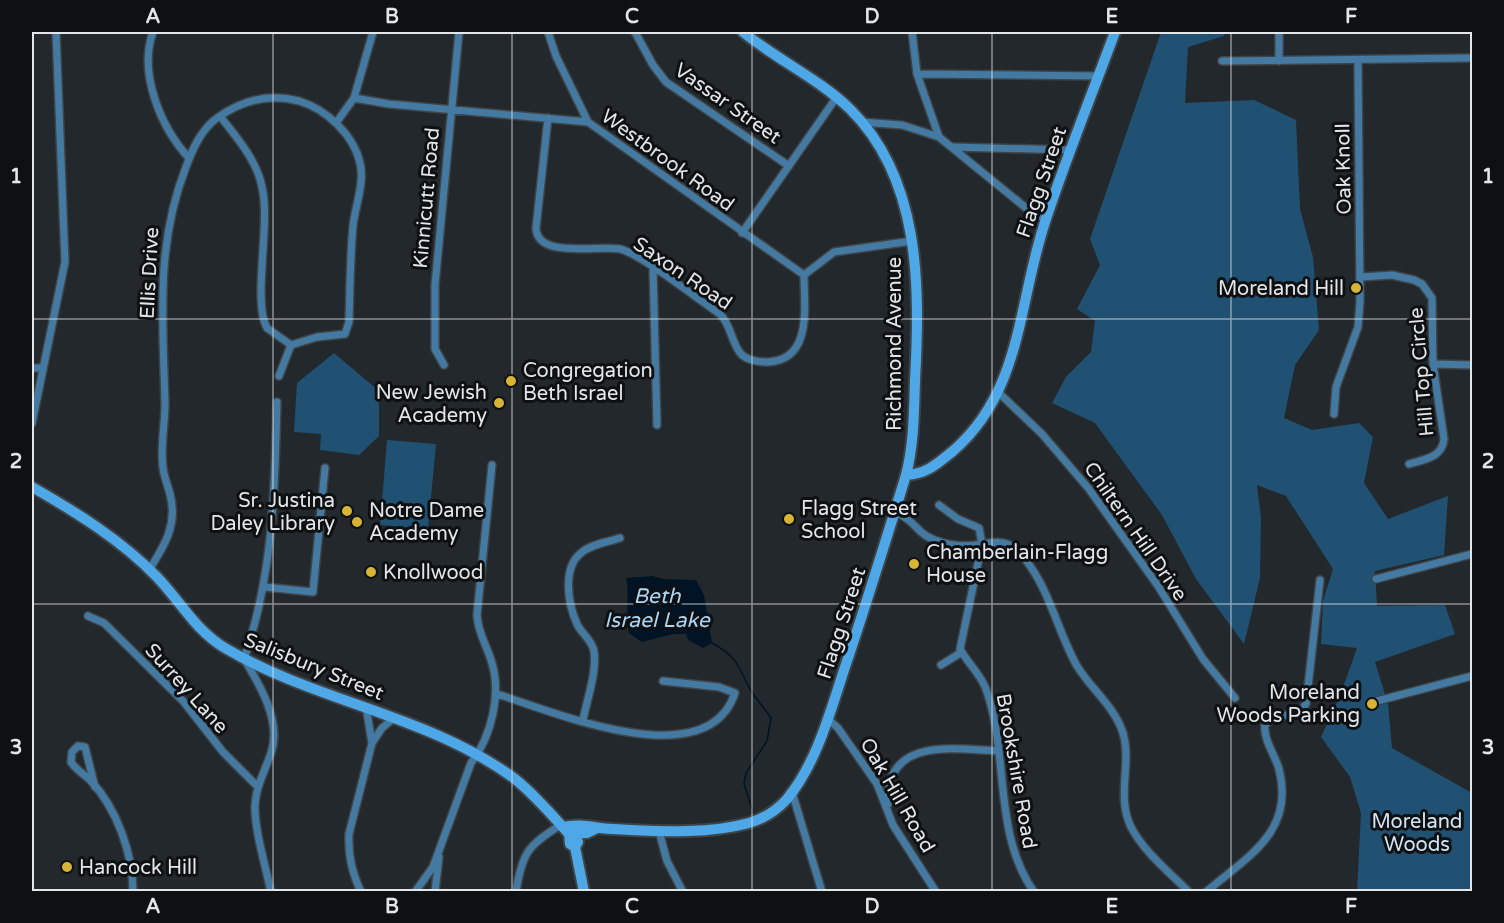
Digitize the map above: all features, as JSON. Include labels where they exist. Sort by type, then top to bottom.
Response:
[{"type":"street","points":[[33,409],[65,262],[56,32]]},
{"type":"street","points":[[153,32],[149,53],[157,104],[172,137],[189,158]]},
{"type":"street","points":[[336,123],[354,98],[373,32]]},
{"type":"street","name":"Kinnicutt Road","points":[[444,365],[435,349],[435,285],[459,32]]},
{"type":"street","points":[[548,32],[556,56],[588,122]]},
{"type":"street","name":"Vassar Street","points":[[635,32],[653,65],[666,82],[789,166]]},
{"type":"street","name":"Richmond Avenue","points":[[743,32],[836,98],[861,122],[898,185],[912,241],[916,278],[916,369],[912,442],[906,475]]},
{"type":"street","points":[[912,32],[917,74],[939,137]]},
{"type":"street","name":"Flagg Street","points":[[565,829],[587,833],[597,828],[659,831],[715,828],[750,822],[773,811],[792,792],[828,719],[906,475],[924,473],[966,439],[981,423],[1010,366],[1028,281],[1046,219],[1115,32]]},
{"type":"street","points":[[1279,32],[1279,61]]},
{"type":"street","points":[[1222,62],[1468,58]]},
{"type":"street","name":"Oak Knoll","points":[[1334,414],[1338,380],[1356,335],[1360,277],[1358,60]]},
{"type":"street","points":[[917,74],[1099,76]]},
{"type":"street","name":"Ellis Drive","points":[[149,570],[165,545],[174,516],[163,469],[165,424],[162,276],[170,210],[189,158],[202,134],[233,107],[255,99],[280,98],[314,107],[336,123],[358,157],[361,171],[353,227],[349,322],[345,334],[317,337],[291,345]]},
{"type":"street","name":"Westbrook Road","points":[[354,98],[588,122],[804,275]]},
{"type":"street","points":[[742,233],[836,98]]},
{"type":"street","points":[[220,116],[241,144],[262,185],[265,215],[263,317],[271,333],[291,345],[279,375]]},
{"type":"street","name":"Saxon Road","points":[[548,118],[536,223],[539,240],[551,247],[624,250],[720,314],[729,326],[739,352],[746,358],[759,362],[783,359],[799,344],[804,327],[804,275]]},
{"type":"street","points":[[861,122],[902,125],[939,137],[1031,212],[1046,219]]},
{"type":"street","points":[[953,147],[1070,150]]},
{"type":"street","points":[[804,275],[834,252],[912,241]]},
{"type":"street","points":[[653,268],[657,425]]},
{"type":"street","name":"Hill Top Circle","points":[[1360,277],[1404,277],[1422,284],[1428,291],[1433,304],[1434,364],[1444,444],[1437,454],[1410,464]]},
{"type":"street","points":[[1434,364],[1473,365]]},
{"type":"street","points":[[32,368],[43,369]]},
{"type":"street","name":"Chiltern Hill Drive","points":[[998,392],[1043,435],[1089,489],[1158,586],[1203,659],[1235,698]]},
{"type":"street","points":[[32,399],[32,423]]},
{"type":"street","points":[[271,891],[255,809],[258,787],[272,750],[275,731],[256,678],[244,659],[265,587],[276,462],[277,402]]},
{"type":"street","points":[[415,891],[429,873],[471,763],[482,749],[497,694],[491,660],[481,639],[477,615],[492,465]]},
{"type":"street","points":[[265,587],[313,592],[325,468]]},
{"type":"street","name":"Salisbury Street","points":[[32,487],[82,517],[149,570],[198,628],[244,659],[394,718],[477,756],[516,780],[565,829],[575,836],[578,842],[575,848],[584,891]]},
{"type":"street","points":[[939,505],[958,519],[979,528],[982,544],[961,639],[962,652],[941,665]]},
{"type":"street","points":[[895,512],[911,520],[921,532],[935,540],[970,547],[998,542],[1010,545],[1021,555],[1038,581],[1077,665],[1113,712],[1123,733],[1126,756],[1124,802],[1132,828],[1144,846],[1189,891]]},
{"type":"street","points":[[583,720],[594,658],[593,647],[580,631],[572,610],[569,591],[571,572],[577,557],[585,550],[620,538]]},
{"type":"street","points":[[1376,579],[1473,554]]},
{"type":"street","points":[[1206,891],[1265,841],[1279,818],[1282,798],[1281,783],[1274,752],[1266,736],[1265,724],[1272,718],[1298,713],[1306,704],[1320,580]]},
{"type":"street","name":"Surrey Lane","points":[[88,616],[104,623],[183,701],[222,752],[258,787]]},
{"type":"street","name":"Brookshire Road","points":[[962,652],[987,690],[1013,847],[1021,872],[1034,891]]},
{"type":"street","points":[[1377,701],[1473,676]]},
{"type":"street","points":[[497,694],[638,735],[684,734],[710,723],[729,705],[735,693],[720,687],[663,681]]},
{"type":"street","points":[[366,708],[372,743]]},
{"type":"street","points":[[361,891],[349,860],[349,834],[372,743],[382,728],[394,718]]},
{"type":"street","name":"Oak Hill Road","points":[[828,719],[857,753],[889,809],[893,825],[936,891]]},
{"type":"street","points":[[96,787],[71,762],[72,752],[78,746],[85,747],[96,787],[125,842],[133,891]]},
{"type":"street","points":[[889,809],[892,779],[902,763],[913,754],[943,749],[998,751]]},
{"type":"street","points":[[792,792],[822,891]]},
{"type":"street","points":[[516,891],[522,862],[528,849],[540,838],[565,829]]},
{"type":"street","points":[[659,831],[668,861],[683,891]]},
{"type":"street","points":[[435,891],[441,846]]},
{"type":"green space","name":"Moreland Woods","points":[[1161,32],[1225,32],[1224,36],[1188,47],[1185,103],[1254,100],[1296,120],[1300,209],[1313,257],[1319,330],[1295,365],[1284,418],[1312,430],[1359,423],[1373,437],[1364,483],[1388,519],[1448,496],[1444,555],[1375,571],[1377,606],[1445,605],[1455,634],[1375,662],[1388,704],[1392,748],[1472,793],[1472,891],[1357,891],[1361,813],[1350,777],[1321,737],[1340,696],[1357,648],[1321,644],[1323,601],[1333,569],[1286,496],[1257,485],[1261,518],[1260,578],[1244,644],[1196,579],[1162,515],[1095,423],[1052,403],[1066,377],[1091,352],[1095,321],[1077,309],[1100,265],[1090,239]]},
{"type":"green space","points":[[334,353],[379,391],[379,436],[359,455],[320,450],[321,434],[294,432],[297,383]]},
{"type":"green space","points":[[387,440],[436,444],[428,529],[380,525]]},
{"type":"water","name":"Beth Israel Lake","points":[[653,576],[696,580],[704,595],[712,643],[703,648],[688,640],[686,634],[673,634],[642,642],[629,633],[626,578]]},
{"type":"waterway","points":[[712,643],[733,658],[751,691],[771,718],[767,741],[746,773],[744,784],[752,809]]},
{"type":"place","name":"Moreland Hill","points":[[1356,288]]},
{"type":"place","name":"Congregation Beth Israel","points":[[511,381]]},
{"type":"place","name":"New Jewish Academy","points":[[499,403]]},
{"type":"place","name":"Sr. Justina Daley Library","points":[[347,511]]},
{"type":"place","name":"Flagg Street School","points":[[789,519]]},
{"type":"place","name":"Notre Dame Academy","points":[[357,522]]},
{"type":"place","name":"Chamberlain-Flagg House","points":[[914,564]]},
{"type":"place","name":"Knollwood","points":[[371,572]]},
{"type":"place","name":"Moreland Woods Parking","points":[[1372,704]]},
{"type":"place","name":"Hancock Hill","points":[[67,867]]}]
